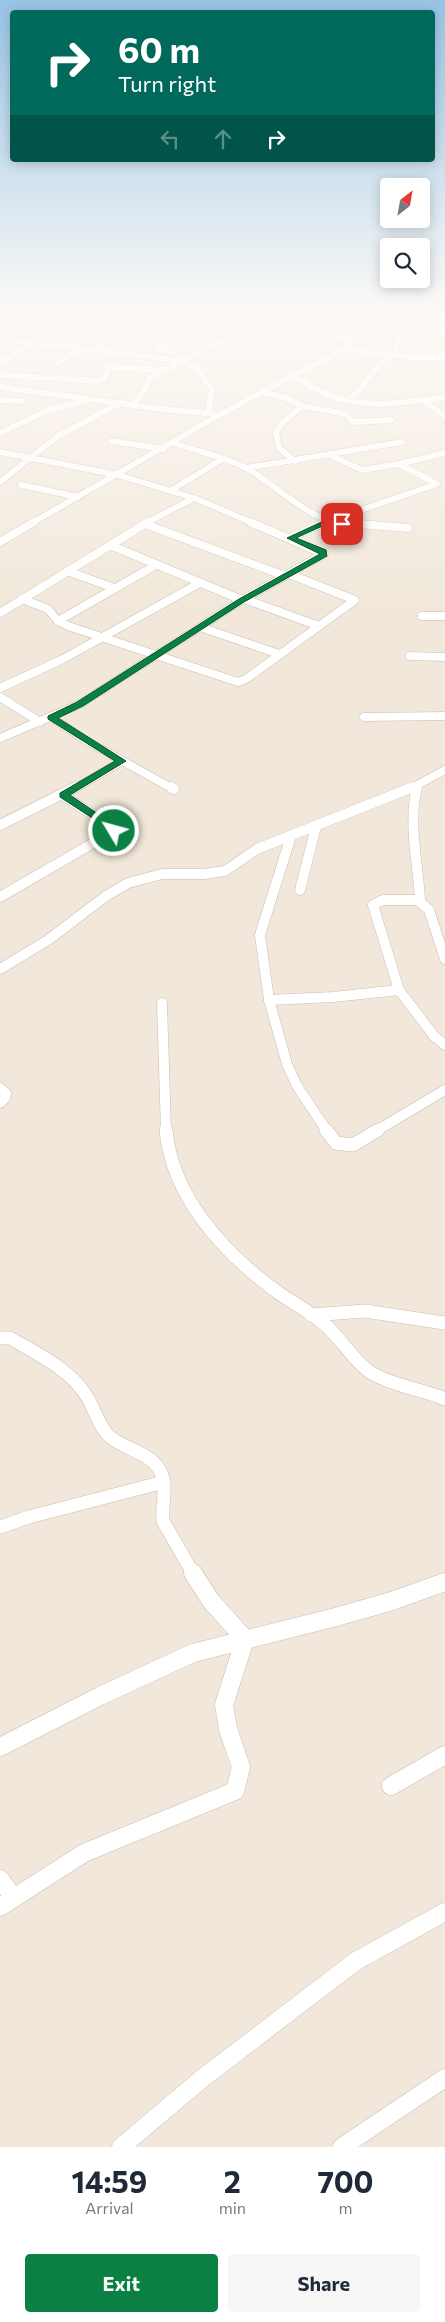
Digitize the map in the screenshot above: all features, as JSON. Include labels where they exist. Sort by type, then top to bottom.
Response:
[{"type":"street","points":[[0,433],[31,418]]},
{"type":"street","points":[[0,482],[72,428],[91,418]]},
{"type":"street","points":[[0,542],[164,449],[214,418]]},
{"type":"street","points":[[288,418],[276,432],[279,448],[295,461]]},
{"type":"street","points":[[350,418],[353,422],[391,420]]},
{"type":"street","points":[[111,441],[164,449]]},
{"type":"street","points":[[246,468],[402,442]]},
{"type":"street","points":[[173,443],[246,468],[286,498],[328,521],[342,524],[408,528]]},
{"type":"street","points":[[0,452],[118,475],[194,498],[324,554],[243,600],[80,704],[0,738]]},
{"type":"street","points":[[330,455],[362,470],[399,464],[445,453]]},
{"type":"street","points":[[170,491],[221,460]]},
{"type":"street","points":[[399,464],[437,484]]},
{"type":"street","points":[[290,538],[328,521],[445,482]]},
{"type":"street","points":[[21,486],[78,497]]},
{"type":"street","points":[[0,613],[145,524],[194,498]]},
{"type":"street","points":[[22,599],[48,609],[58,621],[101,638],[157,654],[238,682],[246,679],[355,599],[145,524]]},
{"type":"street","points":[[0,536],[8,537]]},
{"type":"street","points":[[110,546],[198,584],[319,626]]},
{"type":"street","points":[[58,621],[156,565]]},
{"type":"street","points":[[67,571],[114,588]]},
{"type":"street","points":[[0,688],[63,659],[198,584]]},
{"type":"street","points":[[422,616],[445,616]]},
{"type":"street","points":[[200,627],[279,654]]},
{"type":"street","points":[[410,656],[445,657]]},
{"type":"street","points":[[0,697],[40,722]]},
{"type":"street","points":[[364,717],[445,716]]},
{"type":"street","points":[[51,717],[122,761],[174,789]]},
{"type":"street","points":[[0,824],[63,795],[122,761]]},
{"type":"street","points":[[0,970],[48,940],[84,910],[125,884],[158,874],[191,874],[231,869],[249,854],[400,794],[445,770]]},
{"type":"street","points":[[418,785],[413,812],[419,901]]},
{"type":"street","points":[[0,897],[114,831],[113,828],[63,795]]},
{"type":"street","points":[[300,890],[316,826]]},
{"type":"street","points":[[291,836],[260,935],[269,1000],[287,1064],[297,1086],[315,1116],[336,1144],[353,1145],[445,1090]]},
{"type":"street","points":[[445,959],[429,910],[419,901],[378,900],[373,905],[399,990],[434,1036],[445,1045]]},
{"type":"street","points":[[269,1000],[333,997],[399,990]]},
{"type":"street","points":[[162,1004],[166,1127],[170,1157],[181,1185],[228,1249],[252,1273],[337,1334],[361,1365],[372,1373],[445,1399]]},
{"type":"street","points":[[0,1088],[6,1093],[6,1096],[0,1103]]},
{"type":"street","points":[[311,1315],[366,1311],[445,1323]]},
{"type":"street","points":[[0,1338],[10,1338],[63,1370],[85,1394],[107,1434],[118,1443],[151,1460],[159,1469],[164,1482],[164,1521],[174,1543],[211,1601],[245,1639]]},
{"type":"street","points":[[0,1527],[29,1517],[164,1482]]},
{"type":"street","points":[[0,1747],[143,1675],[193,1653],[336,1618],[445,1582]]},
{"type":"street","points":[[0,1879],[7,1902],[84,1853],[235,1791],[241,1768],[228,1730],[224,1705],[245,1639]]},
{"type":"street","points":[[392,1786],[445,1755]]},
{"type":"street","points":[[121,2147],[204,2077],[356,1960],[445,1912]]},
{"type":"street","points":[[342,2147],[445,2078]]},
{"type":"shaded area","points":[[0,418],[445,418],[445,2147],[0,2147]]},
{"type":"route","points":[[114,831],[113,828],[63,795],[122,761],[85,740],[51,717],[80,704],[242,600],[324,555],[323,552],[290,538],[328,521],[342,524]]}]
